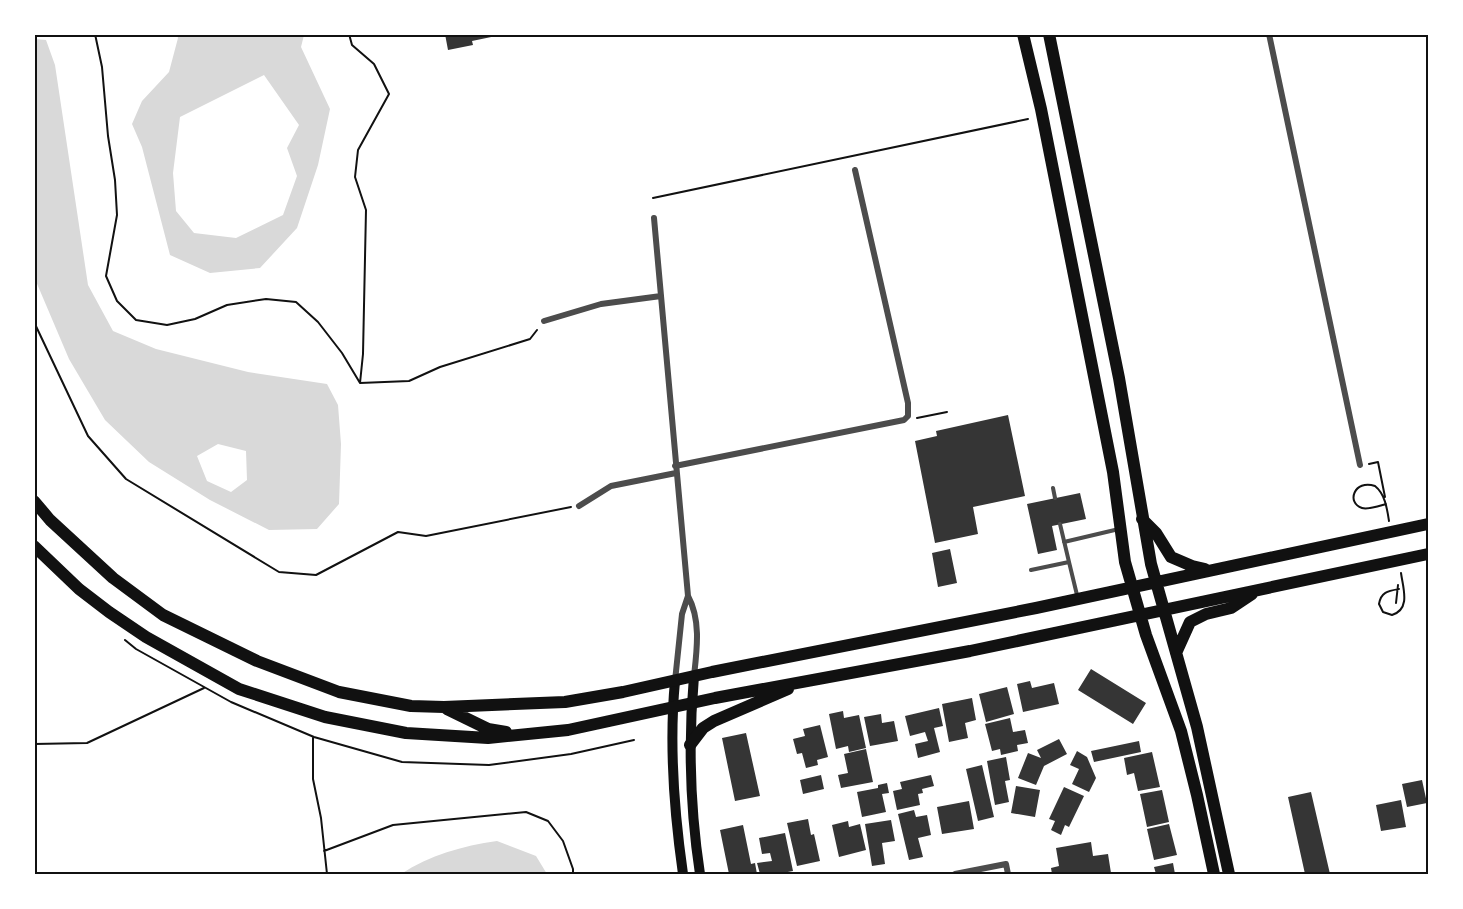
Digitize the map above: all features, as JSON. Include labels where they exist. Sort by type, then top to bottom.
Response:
[{"type":"main road","points":[[1023,34],[1041,109],[1113,472],[1125,562],[1180,731],[1214,874]]},
{"type":"main road","points":[[1050,34],[1119,378],[1142,519],[1156,582],[1197,727],[1229,874]]},
{"type":"main road","points":[[34,501],[50,520],[114,578],[163,615],[257,661],[339,692],[411,706],[444,707],[565,702],[1078,599],[1428,524]]},
{"type":"main road","points":[[1142,519],[1156,533],[1171,557],[1192,566],[1213,570]]},
{"type":"main road","points":[[34,546],[79,589],[109,612],[146,637],[239,689],[325,717],[406,734],[488,738],[568,730],[808,681],[970,651],[1428,554]]},
{"type":"main road","points":[[1176,653],[1190,622],[1206,614],[1231,608],[1258,590]]},
{"type":"main road","points":[[694,676],[690,745],[691,803],[700,874]]},
{"type":"main road","points":[[675,681],[673,708],[675,804],[683,874]]},
{"type":"main road","points":[[690,745],[703,728],[714,721],[808,681]]},
{"type":"main road","points":[[444,707],[488,729],[525,734]]},
{"type":"street","points":[[1269,34],[1360,465]]},
{"type":"street","points":[[579,506],[611,486],[904,420],[908,416],[908,403],[855,170]]},
{"type":"street","points":[[654,218],[688,596],[682,614],[675,681]]},
{"type":"street","points":[[544,321],[601,304],[661,296]]},
{"type":"street","points":[[688,596],[696,610],[697,649],[694,676]]},
{"type":"street","points":[[955,874],[1006,864],[1008,874]]},
{"type":"lane","points":[[1053,488],[1055,498]]},
{"type":"lane","points":[[1060,524],[1078,599]]},
{"type":"lane","points":[[1064,542],[1120,529]]},
{"type":"lane","points":[[1031,570],[1069,562]]},
{"type":"path","points":[[95,34],[102,67],[117,215],[106,276],[117,301],[136,320],[167,325],[195,319],[227,305],[266,299],[296,302],[318,322],[342,353],[360,382]]},
{"type":"path","points":[[349,34],[351,45],[374,64],[389,94],[358,150],[355,177],[366,210],[363,354],[360,382]]},
{"type":"path","points":[[653,198],[1028,119]]},
{"type":"path","points":[[360,382],[410,381],[440,367],[530,339],[544,321]]},
{"type":"path","points":[[34,322],[88,436],[126,479],[279,572],[316,575],[398,532],[426,536],[579,506]]},
{"type":"path","points":[[904,420],[946,412]]},
{"type":"path","points":[[1360,465],[1378,462],[1388,513]]},
{"type":"path","points":[[1368,484],[1375,486],[1380,490],[1386,504],[1364,509],[1357,505],[1354,493],[1357,487],[1368,484]]},
{"type":"path","points":[[1396,603],[1398,587],[1380,596],[1379,604],[1383,612],[1392,615],[1403,608],[1401,575]]},
{"type":"path","points":[[34,744],[87,743],[204,688],[231,702],[314,737],[402,762],[489,765],[571,754],[634,740]]},
{"type":"path","points":[[314,737],[313,779],[321,818],[327,874]]},
{"type":"path","points":[[324,851],[393,825],[526,812],[548,821],[563,841],[573,874]]},
{"type":"shaded area","points":[[177,35],[304,35],[301,47],[330,109],[318,165],[297,228],[260,268],[210,273],[170,255],[142,147],[132,124],[142,101],[169,72]],"holes":[[[264,75],[299,125],[287,148],[297,176],[283,215],[236,238],[194,233],[176,211],[173,173],[180,117]]]},
{"type":"shaded area","points":[[34,39],[46,40],[55,65],[88,285],[113,331],[156,349],[248,372],[327,384],[338,405],[341,444],[339,504],[317,529],[269,530],[210,500],[149,462],[105,420],[69,359],[35,279]],"holes":[[[218,444],[246,451],[247,480],[231,492],[207,481],[197,456]]]},
{"type":"shaded area","points":[[497,841],[536,856],[547,874],[401,874],[447,852]]},
{"type":"building","points":[[445,34],[496,34],[496,36],[472,41],[473,45],[448,50]]},
{"type":"building","points":[[1008,415],[1025,496],[973,507],[978,534],[935,543],[915,441],[937,436],[936,431]]},
{"type":"building","points":[[1080,493],[1086,519],[1052,526],[1057,550],[1038,554],[1027,504]]},
{"type":"building","points":[[950,549],[957,583],[938,587],[932,553]]},
{"type":"building","points":[[1091,669],[1146,703],[1133,724],[1078,690]]},
{"type":"building","points":[[1030,681],[1032,688],[1054,683],[1059,704],[1023,712],[1017,684]]},
{"type":"building","points":[[1007,687],[1014,714],[986,722],[979,694]]},
{"type":"building","points":[[972,698],[976,720],[965,723],[968,738],[949,742],[942,704]]},
{"type":"building","points":[[939,708],[943,726],[934,728],[940,752],[918,758],[915,744],[928,741],[925,732],[910,736],[905,716]]},
{"type":"building","points":[[843,711],[844,718],[859,715],[866,748],[849,752],[848,746],[836,749],[829,714]]},
{"type":"building","points":[[881,714],[882,723],[894,721],[898,741],[870,746],[864,717]]},
{"type":"building","points":[[1010,718],[1013,732],[1025,730],[1028,743],[1017,745],[1018,751],[1001,755],[1000,749],[992,751],[985,724]]},
{"type":"building","points":[[820,725],[828,757],[817,760],[818,765],[806,768],[802,753],[797,754],[793,739],[805,736],[803,729]]},
{"type":"building","points":[[746,733],[760,796],[735,801],[722,738]]},
{"type":"building","points":[[1059,739],[1067,754],[1044,766],[1036,785],[1018,778],[1028,753],[1041,758],[1037,750]]},
{"type":"building","points":[[1139,741],[1141,752],[1094,762],[1091,751]]},
{"type":"building","points":[[866,749],[873,782],[841,788],[838,775],[848,773],[844,754]]},
{"type":"building","points":[[1077,751],[1087,757],[1096,778],[1089,792],[1072,784],[1079,769],[1070,765]]},
{"type":"building","points":[[1152,752],[1160,787],[1138,791],[1134,773],[1127,775],[1124,758]]},
{"type":"building","points":[[1006,757],[1010,780],[1005,781],[1009,802],[995,805],[987,761]]},
{"type":"building","points":[[982,765],[994,817],[978,821],[966,769]]},
{"type":"building","points":[[821,775],[824,789],[803,794],[800,780]]},
{"type":"building","points":[[931,775],[934,786],[922,789],[923,793],[918,794],[920,805],[897,810],[893,791],[902,789],[900,782]]},
{"type":"building","points":[[1422,780],[1427,803],[1407,807],[1402,784]]},
{"type":"building","points":[[887,783],[889,793],[882,794],[886,812],[862,817],[857,792],[878,788],[878,785]]},
{"type":"building","points":[[1016,786],[1040,790],[1035,817],[1011,813]]},
{"type":"building","points":[[1064,787],[1084,796],[1069,827],[1065,825],[1061,835],[1051,830],[1055,821],[1049,819]]},
{"type":"building","points":[[1162,790],[1169,822],[1147,827],[1140,794]]},
{"type":"building","points":[[1311,792],[1330,874],[1305,874],[1288,797]]},
{"type":"building","points":[[1401,800],[1406,827],[1381,831],[1376,805]]},
{"type":"building","points":[[969,801],[974,829],[942,834],[937,807]]},
{"type":"building","points":[[914,810],[916,817],[927,815],[931,835],[918,838],[923,857],[909,860],[898,814]]},
{"type":"building","points":[[808,819],[820,861],[797,866],[787,823]]},
{"type":"building","points":[[891,820],[895,841],[882,843],[885,864],[872,866],[865,824]]},
{"type":"building","points":[[848,821],[849,827],[860,824],[866,850],[839,857],[832,825]]},
{"type":"building","points":[[1169,824],[1177,855],[1154,860],[1147,829]]},
{"type":"building","points":[[743,825],[751,864],[755,863],[757,874],[729,874],[720,830]]},
{"type":"building","points":[[785,833],[793,871],[760,874],[757,863],[772,861],[770,853],[762,854],[759,838]]},
{"type":"building","points":[[1091,842],[1093,856],[1108,854],[1111,873],[1052,874],[1051,868],[1059,866],[1056,848]]},
{"type":"building","points":[[1173,863],[1175,874],[1156,874],[1154,867]]}]
